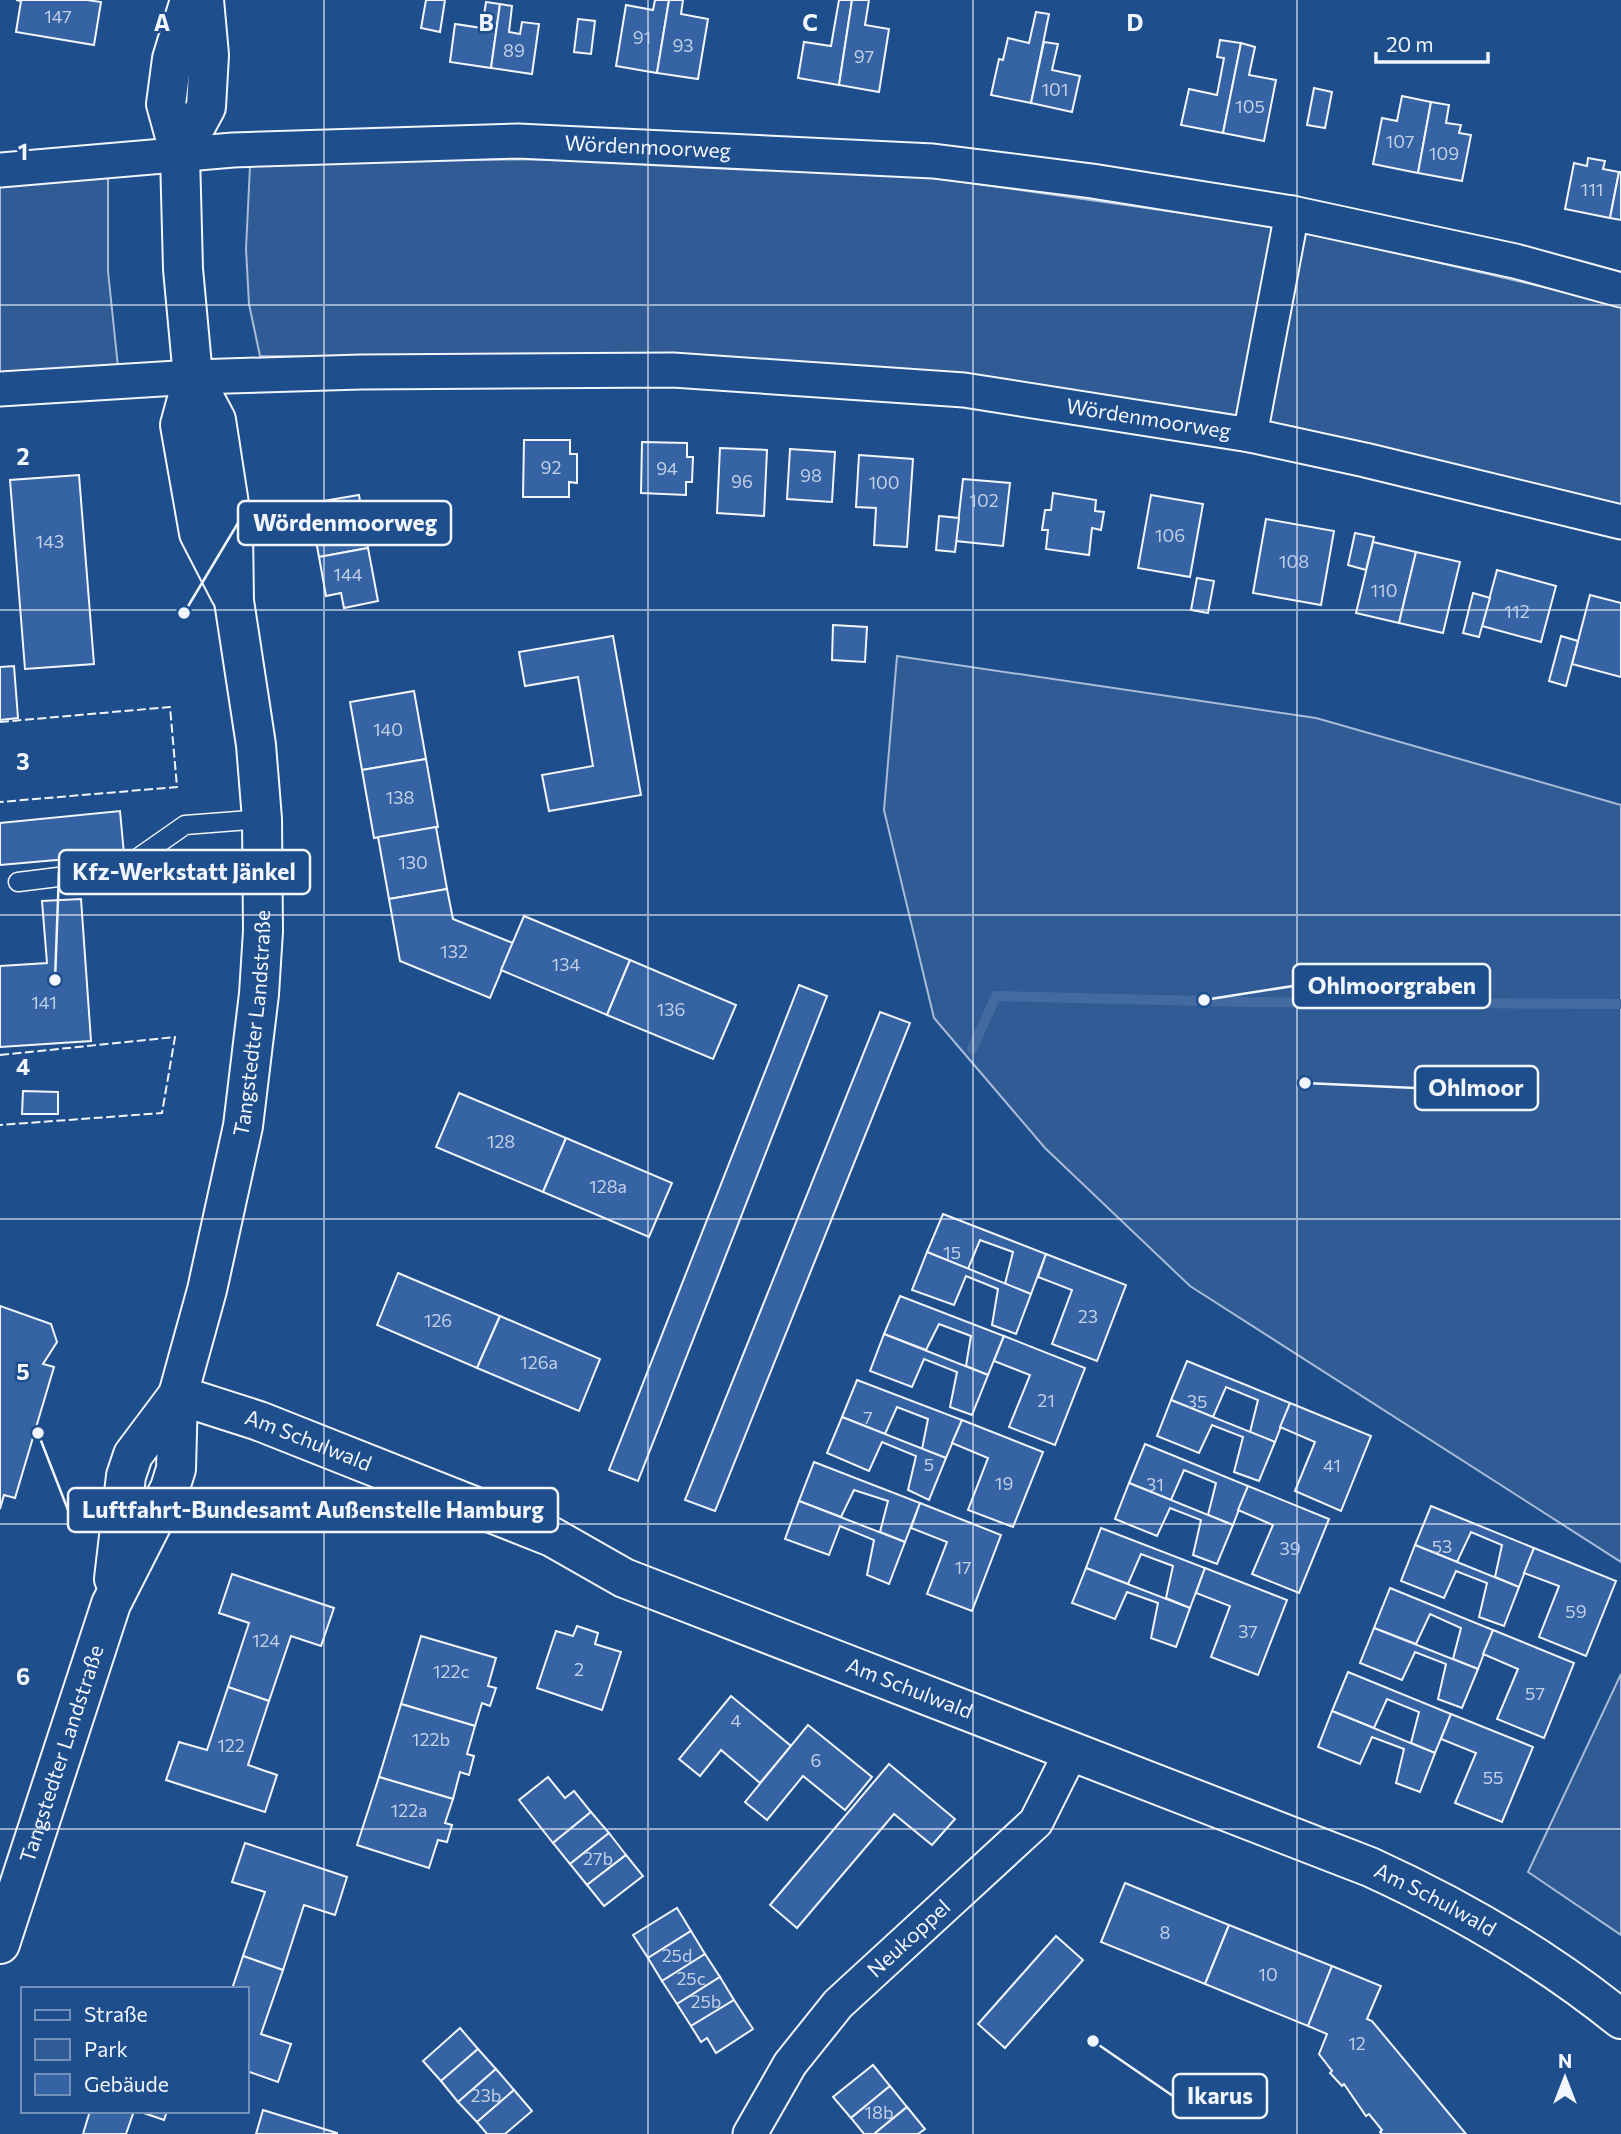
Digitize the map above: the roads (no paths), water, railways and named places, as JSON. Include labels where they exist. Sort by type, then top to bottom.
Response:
[{"type":"street","name":"Tangstedter Landstraße","points":[[0,1944],[111,1604],[125,1476],[133,1455],[178,1395],[207,1290],[243,1126],[259,994],[263,931],[262,819],[256,745],[234,601],[233,530],[216,420],[193,377],[183,270],[180,155],[166,104],[172,59],[190,0]]},
{"type":"street","name":"Tangstedter Landstraße","points":[[180,155],[206,107],[209,55],[204,0]]},
{"type":"street","name":"Wördenmoorweg","points":[[0,170],[244,150],[518,141],[907,160],[1092,181],[1292,213],[1515,261],[1621,290]]},
{"type":"street","name":"Wördenmoorweg","points":[[1250,435],[1292,213]]},
{"type":"street","name":"Wördenmoorweg","points":[[0,389],[193,377],[360,372],[673,370],[964,390],[1250,435],[1621,522]]},
{"type":"street","name":"Am Schulwald","points":[[178,1395],[259,1421],[539,1532],[624,1578],[1370,1867],[1431,1895],[1493,1929],[1552,1966],[1621,2019]]},
{"type":"street","name":"Neukoppel","points":[[750,2134],[790,2064],[838,2004],[1037,1822],[1072,1750]]},
{"type":"lane","points":[[18,882],[122,869],[185,825],[262,819]]},
{"type":"waterway","points":[[972,1049],[996,996],[1243,1002],[1621,1004]]},
{"type":"place","name":"Wördenmoorweg","points":[[184,613]]},
{"type":"place","name":"Kfz-Werkstatt Jänkel","points":[[55,980]]},
{"type":"place","name":"Ohlmoorgraben","points":[[1204,1000]]},
{"type":"place","name":"Ohlmoor","points":[[1305,1083]]},
{"type":"place","name":"Luftfahrt-Bundesamt Außenstelle Hamburg","points":[[38,1433]]},
{"type":"place","name":"Ikarus","points":[[1093,2041]]}]
